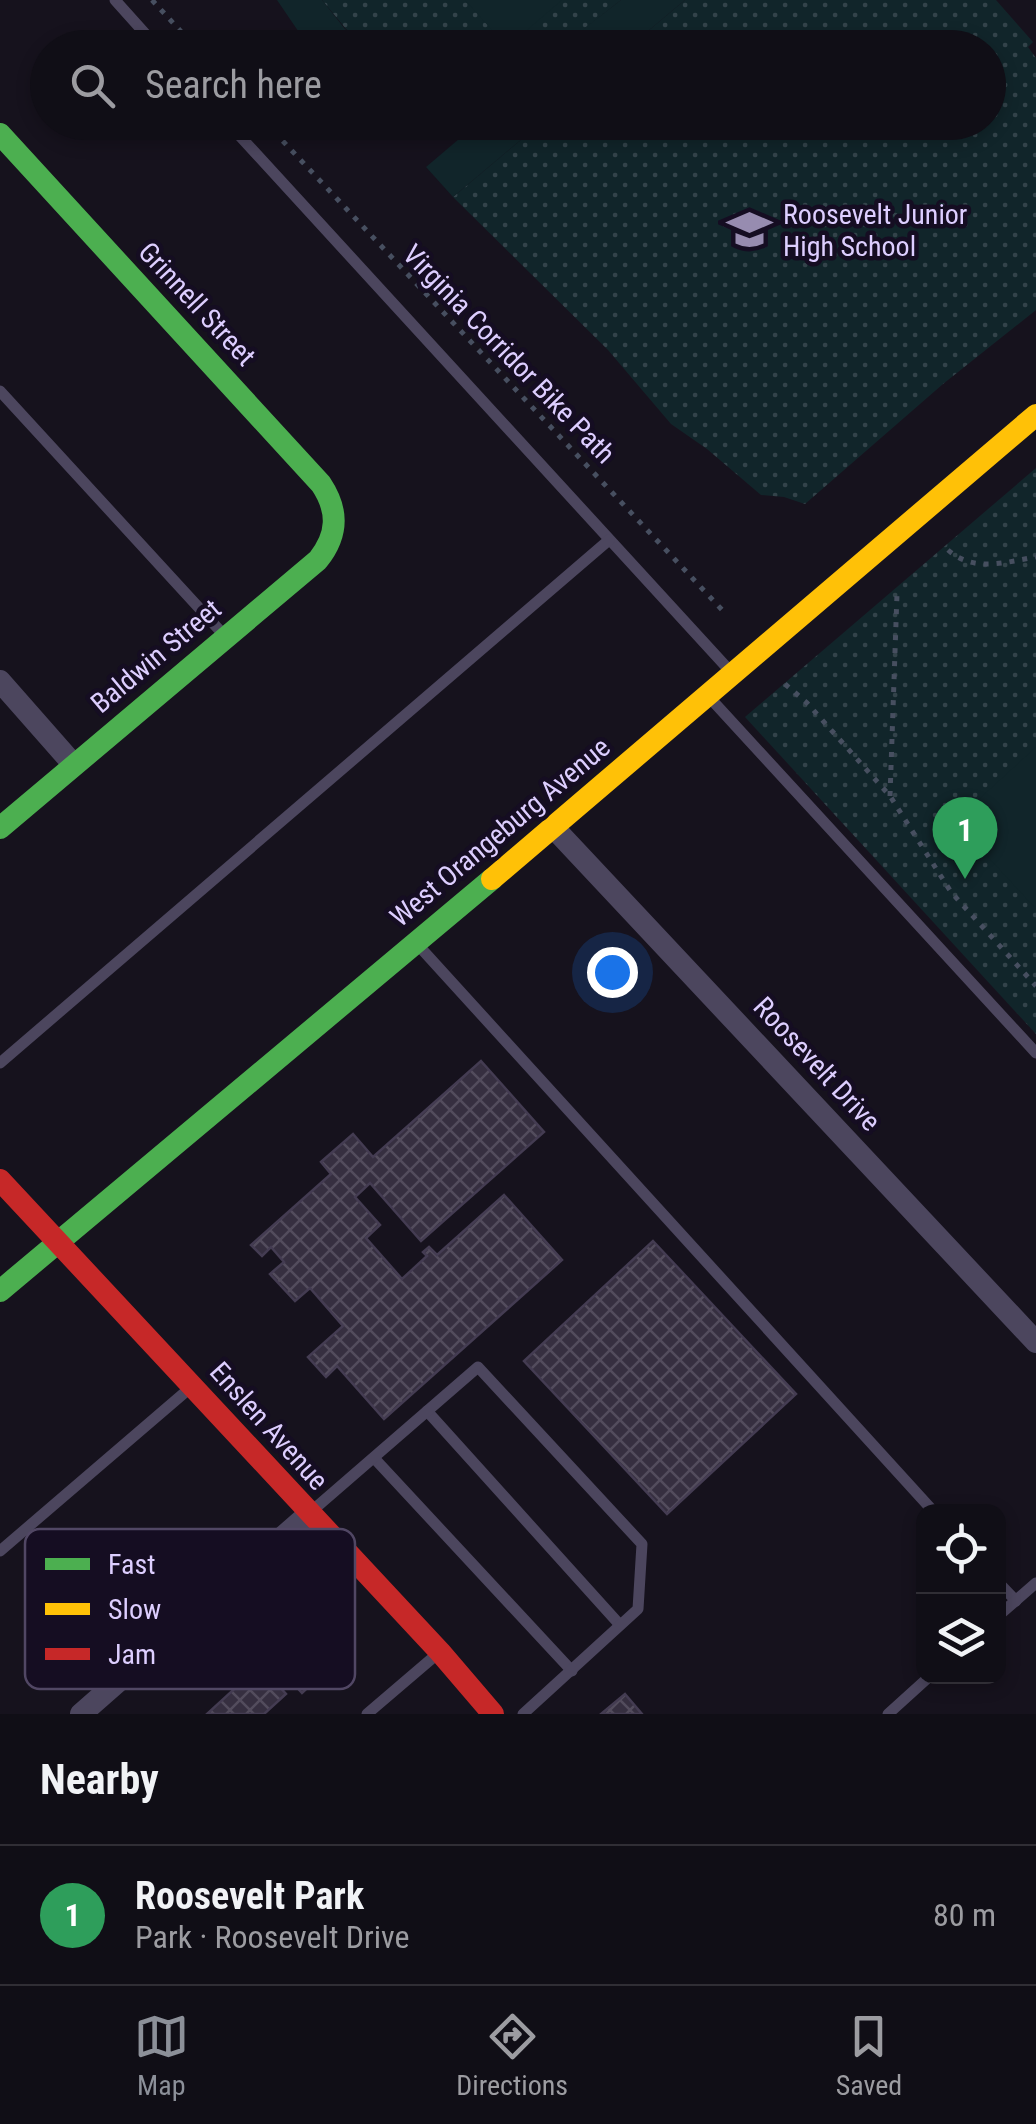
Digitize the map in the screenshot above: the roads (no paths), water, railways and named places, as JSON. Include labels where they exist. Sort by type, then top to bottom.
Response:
[{"type":"street","name":"Grinnell Street","points":[[0,134],[321,484],[330,495],[337,522]]},
{"type":"street","name":"West Orangeburg Avenue","points":[[0,1291],[416,944],[1036,415]]},
{"type":"street","name":"Baldwin Street","points":[[0,828],[318,560],[328,549],[337,522]]},
{"type":"street","points":[[0,682],[73,764]]},
{"type":"street","name":"Roosevelt Drive","points":[[553,827],[1036,1342]]},
{"type":"street","name":"Enslen Avenue","points":[[0,1180],[323,1529]]},
{"type":"street","points":[[292,1529],[309,1514]]},
{"type":"street","name":"Enslen Avenue","points":[[355,1562],[493,1714]]},
{"type":"street","points":[[81,1714],[110,1689]]},
{"type":"lane","points":[[114,0],[142,30]]},
{"type":"lane","points":[[243,140],[732,673]]},
{"type":"lane","points":[[0,391],[226,637]]},
{"type":"lane","points":[[0,1063],[610,540]]},
{"type":"lane","points":[[708,694],[1036,1053]]},
{"type":"lane","points":[[416,944],[927,1504]]},
{"type":"lane","points":[[309,1514],[478,1367],[642,1544],[638,1609],[524,1714]]},
{"type":"lane","points":[[26,1529],[192,1386]]},
{"type":"lane","points":[[427,1411],[620,1625]]},
{"type":"lane","points":[[374,1458],[572,1671]]},
{"type":"lane","points":[[0,1551],[25,1530]]},
{"type":"lane","points":[[1006,1609],[1036,1583]]},
{"type":"lane","points":[[1006,1590],[1016,1601]]},
{"type":"lane","points":[[367,1714],[440,1652]]},
{"type":"lane","points":[[888,1714],[921,1684]]},
{"type":"place","name":"Roosevelt Junior High School","points":[[750,230]]},
{"type":"place","name":"Roosevelt Park","points":[[965,879]]}]
